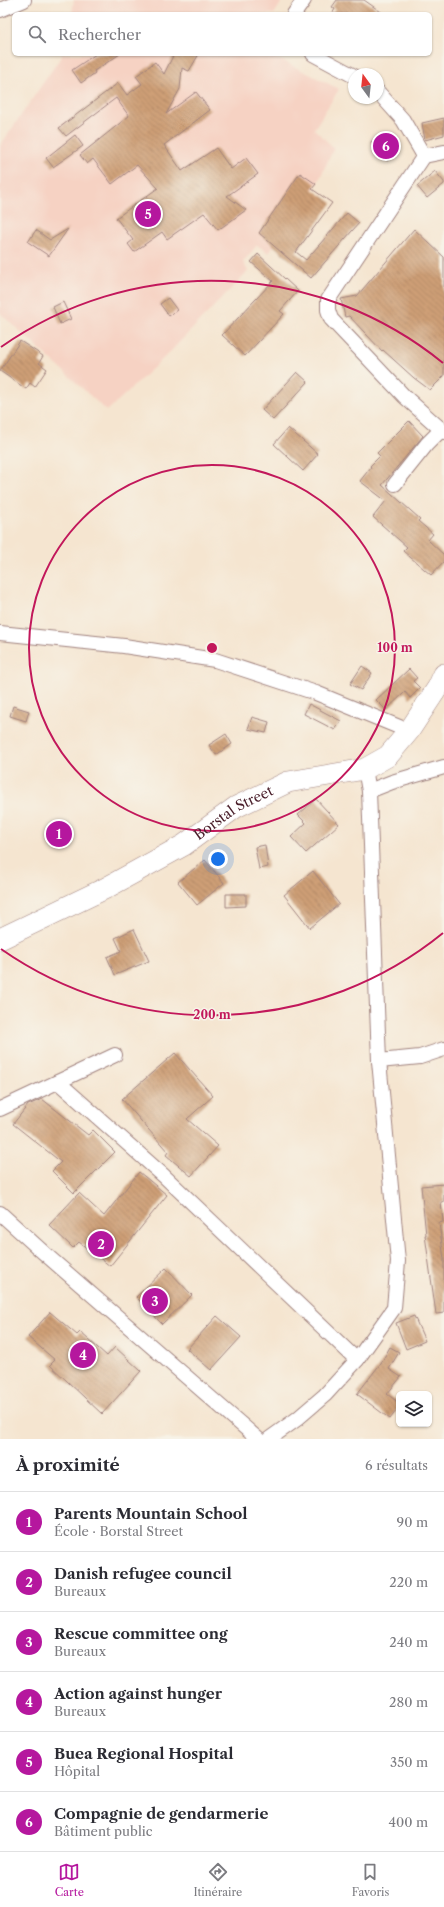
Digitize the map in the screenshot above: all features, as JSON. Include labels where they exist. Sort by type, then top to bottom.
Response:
[{"type":"street","points":[[0,10],[24,0]]},
{"type":"street","points":[[295,12],[304,0]]},
{"type":"street","points":[[317,56],[348,72]]},
{"type":"street","points":[[384,99],[403,120],[424,156]]},
{"type":"street","points":[[395,484],[427,444],[442,431],[404,396],[331,318],[328,310],[328,300],[424,156],[444,152]]},
{"type":"street","points":[[0,633],[124,646],[215,660],[316,693],[409,731]]},
{"type":"street","name":"Borstal Street","points":[[0,939],[106,888],[178,849],[236,807],[288,782],[365,769],[388,756],[409,731],[438,687],[444,674]]},
{"type":"street","points":[[370,791],[392,782],[444,767]]},
{"type":"street","points":[[269,1439],[297,1419],[325,1394],[356,1360],[394,1308],[398,1261],[379,1061],[370,791],[365,769]]},
{"type":"street","points":[[379,1061],[420,1057],[444,1050]]},
{"type":"street","points":[[0,1109],[115,1055]]},
{"type":"street","points":[[58,1082],[164,1176],[356,1360]]},
{"type":"street","points":[[0,1213],[258,1439]]},
{"type":"shaded area","points":[[74,0],[283,0],[275,12],[72,12]]},
{"type":"shaded area","points":[[62,56],[273,56],[339,89],[314,129],[334,148],[317,184],[269,253],[257,245],[243,262],[248,271],[169,353],[107,411],[0,313],[0,146]]},
{"type":"building","points":[[337,0],[364,0],[381,12],[333,12],[335,9],[332,7]]},
{"type":"building","points":[[93,56],[117,56],[94,71],[95,73],[81,83],[72,70]]},
{"type":"building","points":[[173,56],[198,56],[189,71],[182,68],[180,89],[166,114],[196,92],[210,110],[164,145],[182,171],[216,148],[231,169],[246,158],[258,174],[227,196],[246,210],[218,230],[204,213],[167,239],[162,232],[134,252],[128,244],[133,240],[116,218],[158,188],[137,165],[112,184],[93,159],[87,164],[80,155],[129,116],[116,98],[66,136],[59,128],[118,83],[127,95],[142,84],[136,76],[155,62],[164,74]]},
{"type":"building","points":[[444,118],[444,135],[425,140],[422,123]]},
{"type":"building","points":[[75,135],[83,146],[53,167],[46,158]]},
{"type":"building","points":[[380,135],[396,154],[387,161],[371,142]]},
{"type":"building","points":[[435,171],[444,184],[427,198],[417,186]]},
{"type":"building","points":[[300,173],[316,184],[312,189],[332,203],[296,252],[306,260],[347,213],[359,223],[311,278],[259,233]]},
{"type":"building","points":[[68,229],[49,256],[28,242],[36,230],[50,240]]},
{"type":"building","points":[[414,229],[444,257],[444,376],[430,390],[414,378],[383,350],[382,351],[349,316],[345,317],[341,299],[357,296]]},
{"type":"building","points":[[258,254],[298,291],[280,311],[284,314],[245,356],[222,335],[273,281],[251,262]]},
{"type":"building","points":[[168,298],[177,310],[169,316],[160,304]]},
{"type":"building","points":[[63,302],[71,319],[60,324],[53,307]]},
{"type":"building","points":[[20,341],[43,356],[39,363],[47,369],[35,387],[30,383],[26,389],[0,371]]},
{"type":"building","points":[[297,372],[308,382],[273,420],[262,410]]},
{"type":"building","points":[[409,421],[423,436],[382,485],[420,519],[418,521],[433,534],[428,540],[444,555],[444,561],[431,575],[403,551],[407,547],[373,517],[386,501],[360,481],[371,467],[370,466],[380,456],[377,453]]},
{"type":"building","points":[[288,428],[318,454],[303,471],[274,444]]},
{"type":"building","points":[[362,666],[372,673],[361,690],[350,684]]},
{"type":"building","points":[[409,669],[417,678],[413,681],[420,688],[410,698],[405,692],[386,710],[376,700]]},
{"type":"building","points":[[309,704],[341,721],[335,730],[304,714]]},
{"type":"building","points":[[13,706],[29,711],[26,721],[10,716]]},
{"type":"building","points":[[252,717],[269,722],[266,733],[248,729]]},
{"type":"building","points":[[226,734],[232,744],[216,755],[209,745]]},
{"type":"building","points":[[316,799],[339,824],[306,853],[291,837],[306,823],[298,815]]},
{"type":"building","points":[[265,845],[268,867],[259,869],[255,847]]},
{"type":"building","points":[[205,860],[224,883],[197,905],[178,882]]},
{"type":"building","points":[[313,871],[339,904],[310,928],[284,895]]},
{"type":"building","points":[[226,894],[246,894],[246,906],[226,907]]},
{"type":"building","points":[[134,929],[149,961],[115,975],[107,957],[121,951],[115,938]]},
{"type":"building","points":[[175,1053],[213,1096],[187,1119],[218,1146],[191,1176],[166,1155],[168,1152],[122,1099]]},
{"type":"building","points":[[42,1099],[88,1135],[93,1130],[115,1152],[74,1193],[52,1171],[61,1162],[13,1124],[28,1105]]},
{"type":"building","points":[[139,1172],[167,1195],[110,1266],[79,1242],[73,1248],[49,1225],[79,1193],[104,1216]]},
{"type":"building","points":[[444,1184],[444,1202],[441,1202],[443,1222],[439,1223],[444,1259],[444,1313],[436,1314],[425,1235],[421,1186]]},
{"type":"building","points":[[166,1268],[192,1295],[162,1324],[136,1297]]},
{"type":"building","points":[[50,1312],[77,1335],[80,1332],[107,1356],[115,1347],[141,1371],[102,1414],[50,1365],[55,1360],[28,1337]]},
{"type":"building","points":[[217,1316],[241,1337],[211,1370],[187,1349]]},
{"type":"building","points":[[414,1316],[425,1341],[406,1349],[396,1323]]},
{"type":"building","points":[[390,1347],[399,1352],[389,1369],[401,1377],[387,1394],[396,1401],[396,1411],[390,1419],[357,1394],[381,1363]]},
{"type":"place","name":"Compagnie de gendarmerie","points":[[386,146]]},
{"type":"place","name":"Buea Regional Hospital","points":[[148,214]]},
{"type":"place","name":"Parents Mountain School","points":[[59,834]]},
{"type":"place","name":"Danish refugee council","points":[[101,1244]]},
{"type":"place","name":"Rescue committee ong","points":[[155,1301]]},
{"type":"place","name":"Action against hunger","points":[[83,1355]]}]
